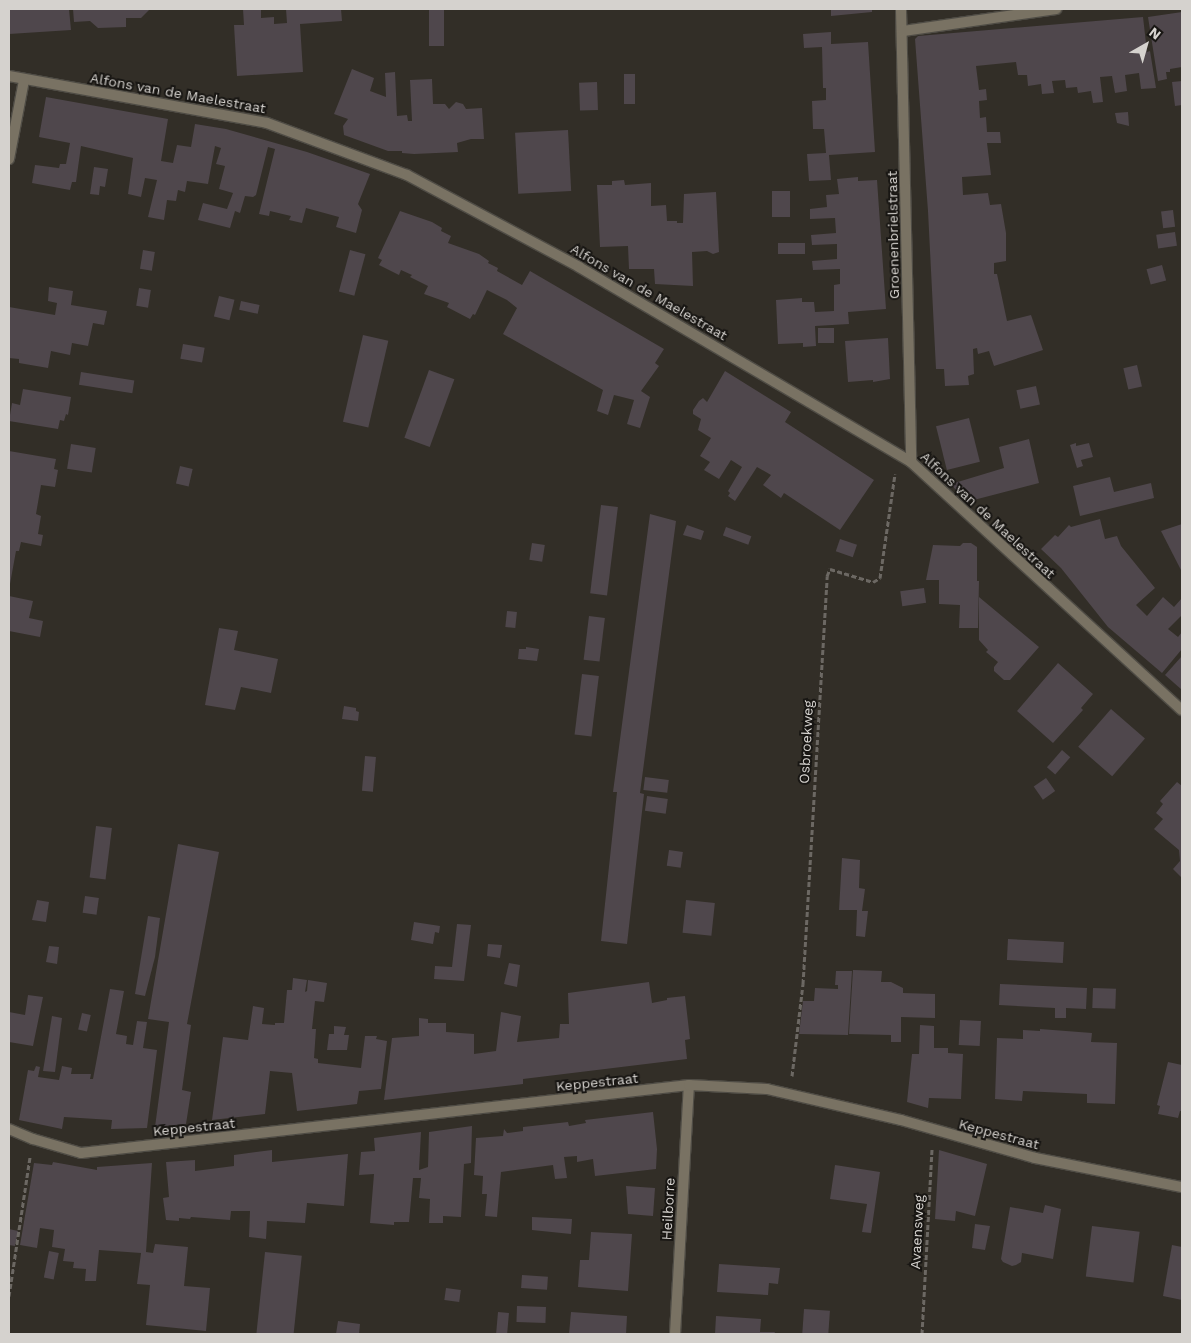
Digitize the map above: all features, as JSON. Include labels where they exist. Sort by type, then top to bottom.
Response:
[{"type":"street","name":"Groenenbrielstraat","points":[[901,9],[903,31],[911,462]]},
{"type":"street","points":[[903,31],[1056,9]]},
{"type":"street","name":"Alfons van de Maelestraat","points":[[9,76],[267,122],[407,176],[579,267],[911,462],[1182,710]]},
{"type":"street","points":[[9,159],[24,80]]},
{"type":"street","name":"Keppestraat","points":[[9,1129],[33,1139],[81,1153],[689,1085],[767,1090],[901,1120],[933,1131],[1035,1158],[1182,1187]]},
{"type":"street","name":"Heilborre","points":[[675,1334],[689,1085]]},
{"type":"path","name":"Osbroekweg","points":[[789,1095],[802,984],[827,576],[830,569],[872,582],[880,578],[898,454]]},
{"type":"path","name":"Avaensweg","points":[[922,1334],[933,1131]]},
{"type":"path","points":[[9,1296],[33,1139]]},
{"type":"building","points":[[9,9],[69,9],[71,30],[9,34]]},
{"type":"building","points":[[73,9],[150,9],[141,18],[126,18],[126,27],[98,28],[90,21],[74,22]]},
{"type":"building","points":[[243,9],[261,9],[261,18],[274,17],[274,24],[287,23],[286,9],[341,9],[342,21],[300,24],[303,72],[237,76],[234,25],[244,25]]},
{"type":"building","points":[[429,9],[444,9],[444,46],[429,46]]},
{"type":"building","points":[[831,9],[872,9],[872,12],[831,16]]},
{"type":"building","points":[[1182,12],[1182,67],[1170,69],[1170,72],[1166,72],[1167,79],[1158,81],[1148,17]]},
{"type":"building","points":[[1143,17],[1147,52],[1150,51],[1156,88],[1141,89],[1139,73],[1125,75],[1127,91],[1115,93],[1112,76],[1100,77],[1103,102],[1093,103],[1091,91],[1078,93],[1077,87],[1066,88],[1065,80],[1052,81],[1054,93],[1042,94],[1041,84],[1028,86],[1027,75],[1018,75],[1016,62],[976,66],[979,90],[986,89],[987,100],[979,101],[980,118],[986,117],[987,132],[1000,132],[1001,143],[987,143],[991,175],[962,177],[963,195],[988,193],[990,205],[1001,204],[1006,233],[1006,261],[994,263],[994,274],[997,274],[1007,321],[1031,315],[1043,350],[994,366],[989,351],[978,354],[977,348],[973,349],[974,374],[968,376],[969,385],[945,386],[944,369],[936,369],[928,211],[915,39],[918,36]]},
{"type":"building","points":[[831,32],[831,44],[868,42],[875,152],[829,155],[831,180],[809,181],[807,154],[826,153],[824,129],[813,129],[812,101],[826,100],[826,88],[823,88],[822,47],[804,48],[803,34]]},
{"type":"building","points":[[352,69],[374,78],[370,91],[386,97],[385,73],[395,72],[397,116],[407,115],[408,121],[412,121],[410,80],[432,79],[433,104],[445,104],[449,109],[456,102],[463,104],[466,109],[482,108],[484,139],[471,139],[457,143],[458,152],[414,154],[402,153],[402,151],[388,151],[344,135],[343,126],[348,119],[334,114]]},
{"type":"building","points":[[624,74],[635,74],[635,104],[624,104]]},
{"type":"building","points":[[1182,81],[1182,105],[1175,106],[1172,82]]},
{"type":"building","points":[[597,82],[598,110],[580,111],[579,83]]},
{"type":"building","points":[[46,97],[168,119],[161,161],[173,163],[177,145],[191,147],[195,124],[226,129],[307,152],[370,174],[358,204],[362,210],[356,233],[336,227],[339,217],[306,208],[302,223],[289,220],[291,216],[270,211],[269,216],[259,214],[275,149],[268,147],[256,195],[253,197],[245,196],[240,213],[235,211],[230,228],[198,220],[203,203],[227,209],[233,193],[219,189],[225,166],[216,164],[221,148],[215,146],[208,184],[187,181],[185,192],[178,190],[176,201],[167,200],[164,220],[148,217],[157,180],[145,178],[141,197],[128,194],[133,158],[81,146],[76,182],[72,182],[70,190],[32,183],[35,165],[59,168],[60,164],[66,164],[70,143],[39,137]]},
{"type":"building","points":[[1128,112],[1129,126],[1117,123],[1115,113]]},
{"type":"building","points":[[568,130],[571,191],[518,194],[515,133]]},
{"type":"building","points":[[94,167],[108,169],[105,187],[100,186],[99,195],[90,194]]},
{"type":"building","points":[[858,177],[858,181],[877,180],[886,309],[848,312],[849,324],[815,326],[816,346],[803,347],[803,343],[778,344],[776,300],[802,298],[802,302],[814,302],[815,312],[834,311],[834,285],[840,284],[840,269],[813,270],[812,261],[837,259],[837,244],[812,245],[811,235],[836,233],[835,218],[810,219],[810,209],[827,207],[826,195],[839,194],[837,179]]},
{"type":"building","points":[[624,180],[625,185],[651,183],[651,206],[666,205],[667,221],[677,221],[677,223],[683,223],[684,194],[716,192],[719,252],[713,254],[707,251],[692,252],[693,286],[655,284],[654,269],[629,269],[628,246],[600,247],[597,185],[612,185],[612,181]]},
{"type":"building","points":[[772,191],[790,191],[790,217],[772,217]]},
{"type":"building","points":[[1173,210],[1175,227],[1163,228],[1161,211]]},
{"type":"building","points":[[400,211],[432,222],[442,228],[441,231],[451,236],[448,243],[479,254],[489,261],[488,263],[498,268],[497,271],[522,285],[530,271],[664,349],[655,363],[659,366],[641,391],[650,397],[640,428],[627,424],[634,400],[614,395],[608,415],[597,411],[603,390],[503,334],[517,308],[507,300],[487,290],[475,315],[473,314],[470,319],[447,307],[449,303],[424,294],[428,286],[410,277],[412,275],[401,270],[399,275],[379,265],[382,260],[378,258]]},
{"type":"building","points":[[1175,232],[1177,246],[1158,249],[1156,235]]},
{"type":"building","points":[[778,243],[805,243],[805,254],[778,254]]},
{"type":"building","points":[[143,250],[155,252],[152,271],[140,269]]},
{"type":"building","points":[[350,250],[365,254],[354,296],[339,292]]},
{"type":"building","points":[[1162,265],[1166,280],[1151,285],[1147,269]]},
{"type":"building","points":[[49,287],[73,291],[71,305],[107,311],[104,325],[93,323],[88,346],[72,343],[70,355],[51,351],[48,368],[19,363],[19,359],[9,358],[9,307],[55,315],[57,303],[48,301]]},
{"type":"building","points":[[139,288],[151,290],[148,308],[136,306]]},
{"type":"building","points":[[219,296],[235,300],[229,320],[214,316]]},
{"type":"building","points":[[241,301],[260,305],[258,314],[239,310]]},
{"type":"building","points":[[818,328],[834,328],[834,343],[818,343]]},
{"type":"building","points":[[363,335],[388,341],[368,428],[343,422]]},
{"type":"building","points":[[888,338],[890,379],[873,382],[873,380],[848,382],[845,341]]},
{"type":"building","points":[[183,344],[205,348],[202,363],[180,359]]},
{"type":"building","points":[[1137,365],[1142,386],[1128,390],[1123,368]]},
{"type":"building","points":[[429,370],[454,379],[430,447],[404,438]]},
{"type":"building","points":[[725,371],[791,412],[785,422],[874,480],[840,530],[784,493],[781,498],[763,485],[771,475],[757,467],[735,501],[728,496],[730,493],[728,491],[742,467],[731,460],[719,479],[704,470],[710,462],[700,456],[711,438],[698,430],[701,419],[693,414],[693,410],[703,398],[707,402]]},
{"type":"building","points":[[81,372],[134,380],[132,393],[79,385]]},
{"type":"building","points":[[1036,386],[1040,405],[1020,409],[1016,390]]},
{"type":"building","points":[[23,389],[71,397],[68,415],[66,414],[64,421],[60,420],[58,429],[9,421],[12,403],[20,405]]},
{"type":"building","points":[[969,418],[980,462],[947,470],[936,426]]},
{"type":"building","points":[[1029,439],[1039,483],[966,502],[951,484],[1004,468],[999,447]]},
{"type":"building","points":[[1076,443],[1076,446],[1089,443],[1093,457],[1081,460],[1083,466],[1077,468],[1070,445]]},
{"type":"building","points":[[71,444],[96,448],[92,473],[67,469]]},
{"type":"building","points":[[9,451],[56,459],[54,469],[58,470],[55,487],[41,485],[36,514],[41,516],[38,534],[43,535],[41,546],[21,542],[19,551],[16,551],[10,584]]},
{"type":"building","points":[[180,466],[193,469],[189,486],[176,484]]},
{"type":"building","points":[[1110,477],[1114,492],[1151,483],[1154,498],[1080,516],[1073,486]]},
{"type":"building","points":[[601,505],[618,507],[607,595],[590,593]]},
{"type":"building","points":[[650,514],[676,521],[640,793],[644,794],[627,944],[601,941],[617,792],[613,792]]},
{"type":"building","points":[[1100,519],[1105,539],[1117,536],[1121,546],[1155,588],[1136,605],[1147,616],[1163,597],[1174,607],[1182,598],[1182,615],[1168,629],[1178,637],[1182,632],[1182,649],[1162,673],[1108,627],[1061,568],[1041,549],[1055,535],[1058,537],[1069,525],[1071,527]]},
{"type":"building","points":[[1182,524],[1182,572],[1161,531]]},
{"type":"building","points":[[687,525],[704,531],[701,540],[683,535]]},
{"type":"building","points":[[726,527],[751,536],[748,545],[723,535]]},
{"type":"building","points":[[840,539],[857,545],[853,557],[836,551]]},
{"type":"building","points":[[532,543],[545,545],[542,562],[529,560]]},
{"type":"building","points":[[963,543],[971,543],[977,547],[977,581],[979,581],[978,628],[959,628],[960,605],[939,604],[939,580],[926,580],[933,545],[960,546]]},
{"type":"building","points":[[924,588],[926,603],[902,606],[900,591]]},
{"type":"building","points":[[9,596],[33,601],[29,618],[43,621],[40,637],[9,631]]},
{"type":"building","points":[[979,597],[1039,647],[1010,680],[1004,680],[994,671],[994,667],[998,662],[986,652],[988,650],[979,640]]},
{"type":"building","points":[[507,611],[517,612],[515,628],[505,627]]},
{"type":"building","points":[[589,616],[605,618],[600,662],[584,660]]},
{"type":"building","points":[[219,628],[238,631],[234,650],[278,659],[271,693],[241,687],[235,710],[205,705]]},
{"type":"building","points":[[526,647],[539,649],[537,661],[518,659],[519,649],[526,649]]},
{"type":"building","points":[[1182,656],[1182,690],[1165,675]]},
{"type":"building","points":[[1058,663],[1093,694],[1081,708],[1083,710],[1053,743],[1017,711]]},
{"type":"building","points":[[582,674],[599,676],[591,737],[575,735]]},
{"type":"building","points":[[344,706],[356,708],[356,711],[359,712],[358,721],[342,719]]},
{"type":"building","points":[[1111,709],[1145,739],[1112,776],[1078,747]]},
{"type":"building","points":[[1062,750],[1070,757],[1055,775],[1047,767]]},
{"type":"building","points":[[365,756],[376,757],[373,792],[362,791]]},
{"type":"building","points":[[645,777],[669,780],[667,793],[643,790]]},
{"type":"building","points":[[1046,778],[1055,791],[1043,800],[1034,787]]},
{"type":"building","points":[[1177,782],[1182,786],[1182,878],[1173,869],[1180,861],[1179,850],[1154,829],[1163,819],[1156,813],[1163,804],[1160,801]]},
{"type":"building","points":[[647,796],[668,799],[666,814],[645,811]]},
{"type":"building","points":[[96,826],[112,828],[106,880],[90,878]]},
{"type":"building","points":[[178,844],[219,852],[187,1024],[191,1025],[182,1090],[191,1092],[186,1124],[155,1127],[169,1022],[148,1019]]},
{"type":"building","points":[[669,850],[683,852],[681,868],[667,866]]},
{"type":"building","points":[[842,858],[860,860],[859,888],[865,889],[862,911],[868,911],[865,937],[856,936],[857,910],[839,910]]},
{"type":"building","points":[[85,896],[99,898],[96,915],[83,913]]},
{"type":"building","points":[[37,900],[49,902],[46,922],[32,920]]},
{"type":"building","points":[[686,900],[715,903],[711,936],[683,933]]},
{"type":"building","points":[[148,916],[160,918],[155,957],[145,996],[135,994]]},
{"type":"building","points":[[414,922],[440,926],[439,933],[435,932],[433,944],[411,940]]},
{"type":"building","points":[[457,924],[471,925],[464,981],[434,979],[435,966],[452,967]]},
{"type":"building","points":[[1008,939],[1064,942],[1063,963],[1007,960]]},
{"type":"building","points":[[488,944],[502,945],[500,958],[487,956]]},
{"type":"building","points":[[49,946],[59,947],[57,964],[46,962]]},
{"type":"building","points":[[509,963],[520,965],[517,987],[504,984]]},
{"type":"building","points":[[853,970],[882,971],[881,982],[891,982],[903,988],[903,993],[935,994],[935,1018],[901,1017],[901,1042],[891,1042],[891,1035],[849,1034]]},
{"type":"building","points":[[836,971],[852,971],[848,1035],[799,1034],[803,1001],[814,1001],[815,988],[838,989],[838,985],[835,985]]},
{"type":"building","points":[[293,978],[307,980],[305,992],[307,991],[308,980],[327,983],[324,1002],[315,1001],[312,1029],[316,1029],[314,1058],[318,1059],[318,1063],[361,1068],[365,1036],[377,1036],[376,1039],[387,1041],[381,1089],[359,1091],[357,1104],[297,1111],[292,1073],[270,1071],[265,1114],[212,1120],[223,1037],[248,1040],[253,1006],[264,1008],[262,1024],[275,1025],[275,1023],[284,1023],[287,990],[292,990]]},
{"type":"building","points":[[649,982],[652,1003],[667,1000],[667,998],[685,996],[690,1039],[685,1040],[687,1059],[523,1079],[523,1084],[384,1100],[392,1038],[419,1036],[419,1018],[428,1019],[428,1023],[446,1023],[446,1032],[474,1034],[474,1054],[496,1051],[501,1012],[521,1016],[517,1042],[559,1038],[560,1024],[569,1024],[568,993]]},
{"type":"building","points":[[1000,984],[1087,988],[1086,1009],[1066,1008],[1066,1018],[1055,1018],[1055,1008],[999,1005]]},
{"type":"building","points":[[1093,988],[1116,989],[1115,1009],[1092,1008]]},
{"type":"building","points":[[110,989],[124,991],[116,1034],[127,1036],[126,1044],[133,1045],[137,1021],[147,1022],[143,1048],[157,1050],[147,1128],[111,1129],[112,1120],[64,1117],[62,1129],[19,1120],[28,1070],[34,1071],[36,1066],[40,1067],[38,1077],[59,1080],[62,1066],[72,1068],[71,1074],[91,1074],[90,1079],[93,1079]]},
{"type":"building","points":[[28,995],[43,997],[33,1046],[9,1042],[9,1012],[25,1015]]},
{"type":"building","points":[[82,1013],[91,1015],[87,1032],[78,1030]]},
{"type":"building","points":[[52,1016],[62,1018],[55,1072],[43,1071]]},
{"type":"building","points":[[960,1020],[981,1021],[980,1046],[959,1045]]},
{"type":"building","points":[[920,1025],[934,1026],[934,1048],[948,1048],[948,1053],[963,1054],[961,1099],[929,1098],[928,1108],[907,1102],[912,1054],[919,1054]]},
{"type":"building","points":[[334,1026],[346,1027],[344,1035],[349,1035],[347,1050],[327,1050],[329,1034],[334,1034]]},
{"type":"building","points":[[1040,1029],[1092,1033],[1091,1042],[1117,1043],[1115,1104],[1087,1103],[1087,1094],[1023,1091],[1022,1101],[995,1099],[997,1038],[1023,1039],[1023,1030],[1040,1031]]},
{"type":"building","points":[[1168,1062],[1182,1065],[1182,1111],[1180,1111],[1178,1118],[1158,1114],[1160,1106],[1157,1105]]},
{"type":"building","points":[[653,1112],[657,1149],[656,1169],[595,1176],[593,1159],[577,1162],[577,1156],[564,1157],[567,1178],[555,1179],[553,1165],[501,1172],[497,1217],[485,1216],[487,1194],[482,1194],[483,1176],[474,1175],[476,1138],[503,1136],[504,1129],[507,1133],[523,1131],[523,1127],[568,1122],[569,1126],[586,1123],[585,1120]]},
{"type":"building","points":[[472,1126],[471,1163],[464,1164],[461,1217],[443,1216],[443,1223],[429,1223],[430,1199],[419,1198],[421,1178],[413,1178],[409,1222],[394,1222],[394,1225],[370,1223],[374,1174],[359,1175],[361,1152],[375,1151],[374,1138],[421,1132],[419,1170],[428,1167],[429,1132]]},
{"type":"building","points":[[272,1150],[272,1162],[348,1154],[344,1206],[307,1203],[305,1223],[267,1221],[266,1239],[249,1237],[250,1211],[231,1211],[230,1220],[191,1217],[190,1219],[179,1218],[179,1221],[166,1220],[163,1198],[169,1197],[166,1162],[195,1160],[195,1171],[234,1166],[234,1155]]},
{"type":"building","points":[[939,1150],[987,1164],[975,1216],[956,1211],[955,1221],[935,1219]]},
{"type":"building","points":[[53,1162],[97,1170],[97,1167],[152,1163],[146,1252],[153,1253],[155,1244],[188,1247],[184,1286],[210,1288],[206,1331],[146,1325],[150,1285],[137,1284],[141,1253],[99,1250],[96,1281],[85,1281],[86,1269],[73,1268],[74,1262],[63,1261],[65,1249],[52,1247],[54,1230],[40,1228],[37,1248],[20,1245],[34,1163],[52,1165]]},
{"type":"building","points":[[835,1165],[880,1172],[871,1233],[862,1232],[867,1204],[830,1199]]},
{"type":"building","points":[[626,1186],[655,1188],[653,1216],[628,1214]]},
{"type":"building","points":[[1045,1205],[1061,1209],[1053,1259],[1022,1253],[1021,1262],[1016,1265],[1012,1266],[1003,1262],[1001,1259],[1010,1207],[1043,1213]]},
{"type":"building","points":[[532,1217],[572,1219],[571,1234],[532,1230]]},
{"type":"building","points":[[975,1224],[990,1226],[985,1250],[972,1248]]},
{"type":"building","points":[[1092,1226],[1140,1232],[1133,1282],[1086,1277]]},
{"type":"building","points":[[9,1229],[18,1231],[15,1246],[9,1245]]},
{"type":"building","points":[[591,1232],[632,1234],[628,1291],[578,1287],[580,1260],[589,1260]]},
{"type":"building","points":[[1172,1245],[1182,1247],[1182,1300],[1163,1296]]},
{"type":"building","points":[[49,1251],[59,1253],[54,1279],[44,1278]]},
{"type":"building","points":[[265,1252],[302,1256],[294,1334],[256,1334]]},
{"type":"building","points":[[719,1264],[780,1268],[778,1284],[769,1283],[768,1295],[717,1292]]},
{"type":"building","points":[[522,1275],[548,1277],[547,1290],[521,1288]]},
{"type":"building","points":[[446,1288],[461,1290],[459,1302],[444,1300]]},
{"type":"building","points":[[517,1306],[546,1307],[545,1323],[516,1322]]},
{"type":"building","points":[[804,1309],[830,1311],[828,1334],[802,1334]]},
{"type":"building","points":[[498,1312],[509,1313],[507,1334],[496,1334]]},
{"type":"building","points":[[571,1312],[627,1316],[626,1334],[569,1334]]},
{"type":"building","points":[[716,1316],[761,1319],[760,1332],[775,1332],[774,1334],[715,1334]]},
{"type":"building","points":[[338,1321],[360,1324],[359,1334],[336,1334]]}]
